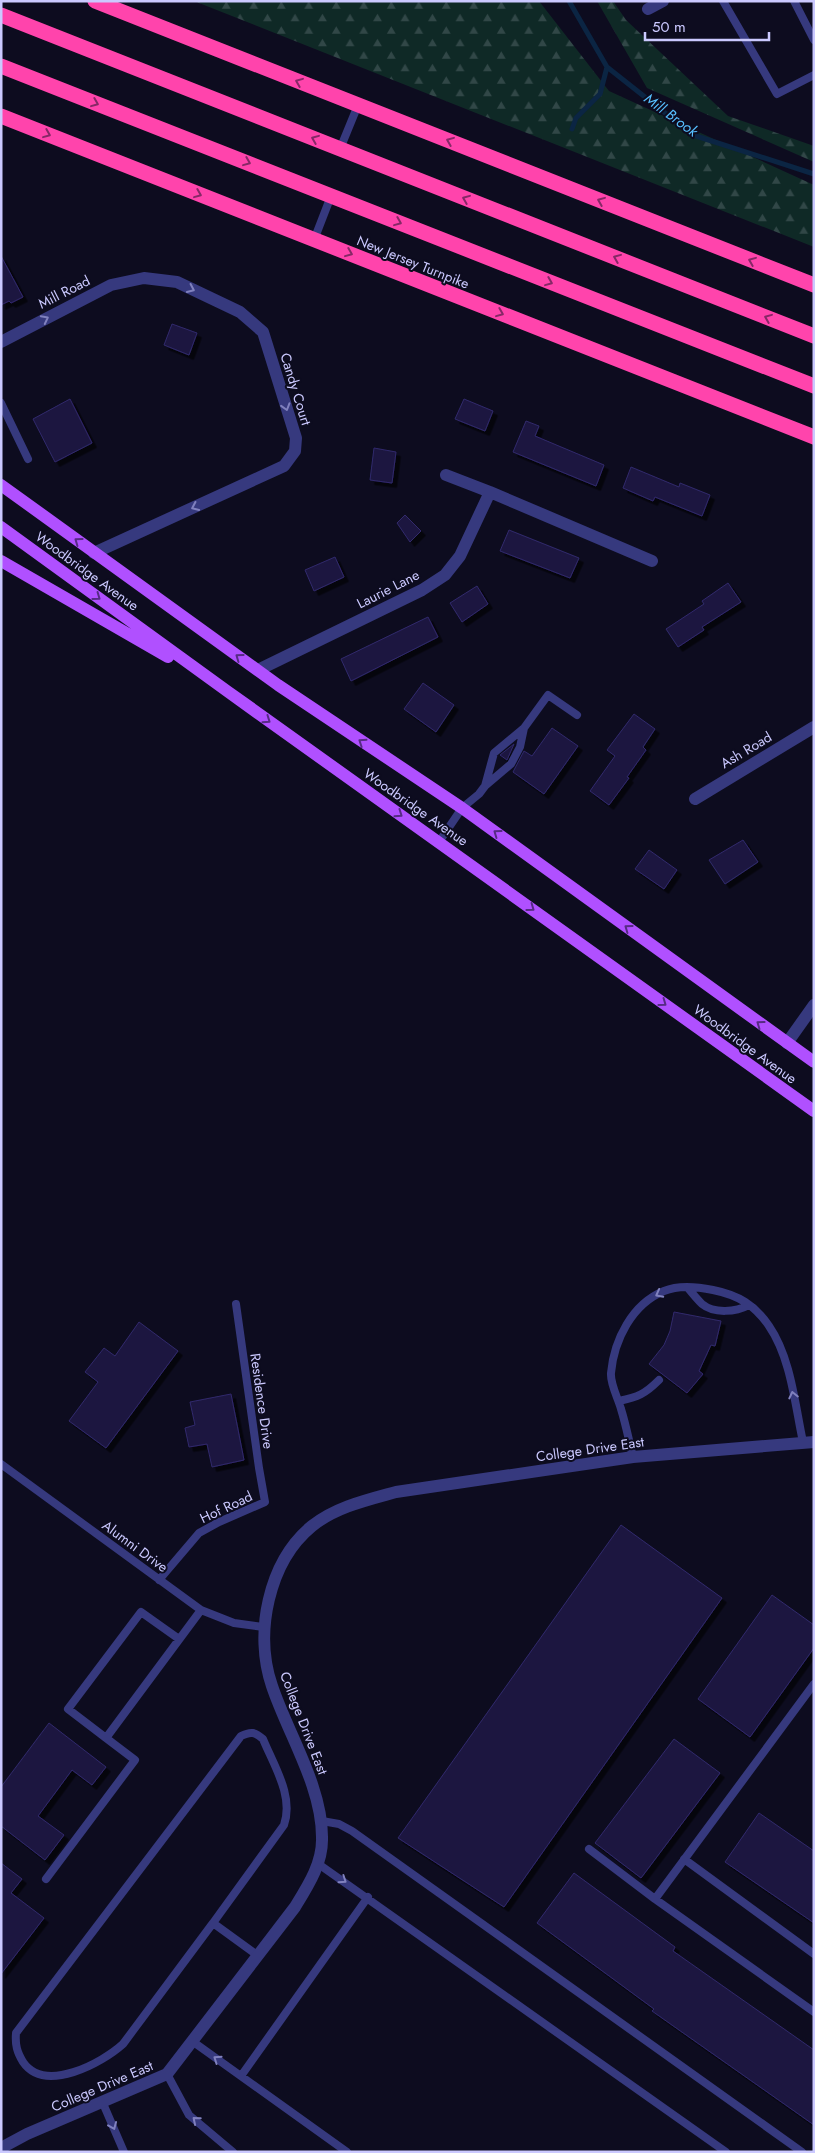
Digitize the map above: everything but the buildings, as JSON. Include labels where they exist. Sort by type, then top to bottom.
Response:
[{"type":"highway","points":[[95,1],[814,285]]},
{"type":"highway","points":[[1,15],[814,336]]},
{"type":"highway","points":[[1,66],[814,386]]},
{"type":"highway","name":"New Jersey Turnpike","points":[[1,116],[814,438]]},
{"type":"main road","name":"Woodbridge Avenue","points":[[1,485],[258,670],[462,808],[814,1062]]},
{"type":"main road","name":"Woodbridge Avenue","points":[[1,527],[227,692],[814,1112]]},
{"type":"main road","points":[[1,561],[227,692]]},
{"type":"street","points":[[648,9],[663,1]]},
{"type":"street","name":"Mill Road","points":[[1,342],[111,284],[144,278]]},
{"type":"street","name":"Candy Court","points":[[94,553],[284,466],[295,451],[296,438],[262,332],[240,312],[177,282],[144,278]]},
{"type":"street","points":[[446,475],[652,561]]},
{"type":"street","name":"Laurie Lane","points":[[258,670],[422,590],[445,575],[460,556],[490,492]]},
{"type":"street","name":"Ash Road","points":[[695,799],[814,726]]},
{"type":"street","points":[[787,1044],[814,1005]]},
{"type":"street","name":"College Drive East","points":[[1,2148],[27,2134],[166,2074],[295,1907],[310,1883],[322,1839],[322,1821],[315,1794],[272,1686],[264,1659],[264,1627],[276,1578],[298,1539],[328,1515],[361,1501],[396,1492],[633,1458],[810,1441]]},
{"type":"lane","points":[[723,1],[777,94],[814,75]]},
{"type":"lane","points":[[794,1],[814,40]]},
{"type":"lane","points":[[340,149],[358,105]]},
{"type":"lane","points":[[314,240],[331,196]]},
{"type":"lane","points":[[1,403],[28,459]]},
{"type":"lane","points":[[485,786],[494,753],[524,728],[548,695],[577,715]]},
{"type":"lane","points":[[439,842],[462,808],[511,764],[520,747],[524,728]]},
{"type":"lane","points":[[688,1288],[708,1308],[730,1311],[749,1305]]},
{"type":"lane","points":[[633,1458],[611,1375],[616,1346],[630,1319],[640,1307],[665,1290],[705,1288],[732,1294],[749,1305],[769,1326],[783,1350],[810,1441]]},
{"type":"lane","name":"Residence Drive","points":[[236,1304],[258,1468],[265,1502]]},
{"type":"lane","points":[[619,1401],[634,1398],[647,1392],[659,1380]]},
{"type":"lane","name":"Alumni Drive","points":[[1,1464],[200,1610],[234,1623],[264,1627]]},
{"type":"lane","name":"Hof Road","points":[[159,1580],[199,1533],[265,1502]]},
{"type":"lane","points":[[106,1738],[200,1610]]},
{"type":"lane","points":[[46,1879],[134,1760],[68,1709],[141,1612],[179,1639]]},
{"type":"lane","points":[[655,1899],[814,1684]]},
{"type":"lane","points":[[248,1732],[256,1733],[263,1739],[285,1793],[288,1804],[287,1817],[284,1825],[213,1922],[122,2044],[112,2054],[68,2074],[50,2076],[36,2072],[26,2066],[18,2054],[15,2043],[16,2033],[241,1736],[248,1732]]},
{"type":"lane","points":[[322,1821],[339,1824],[352,1831],[802,2152]]},
{"type":"lane","points":[[589,1849],[655,1899],[814,2012]]},
{"type":"lane","points":[[684,1860],[814,1954]]},
{"type":"lane","points":[[317,1863],[368,1897],[726,2152]]},
{"type":"lane","points":[[241,2076],[368,1897]]},
{"type":"lane","points":[[213,1922],[257,1955]]},
{"type":"lane","points":[[192,2041],[347,2152]]},
{"type":"lane","points":[[166,2074],[189,2115],[234,2152]]},
{"type":"lane","points":[[102,2101],[124,2152]]},
{"type":"green space","points":[[194,1],[539,1],[609,91],[814,185],[814,247]]},
{"type":"green space","points":[[597,1],[613,1],[626,20],[728,116],[814,146],[814,162],[647,88]]},
{"type":"waterway","name":"Mill Brook","points":[[569,1],[607,67],[693,135],[814,174]]},
{"type":"waterway","points":[[572,129],[576,118],[600,94],[607,67]]}]
